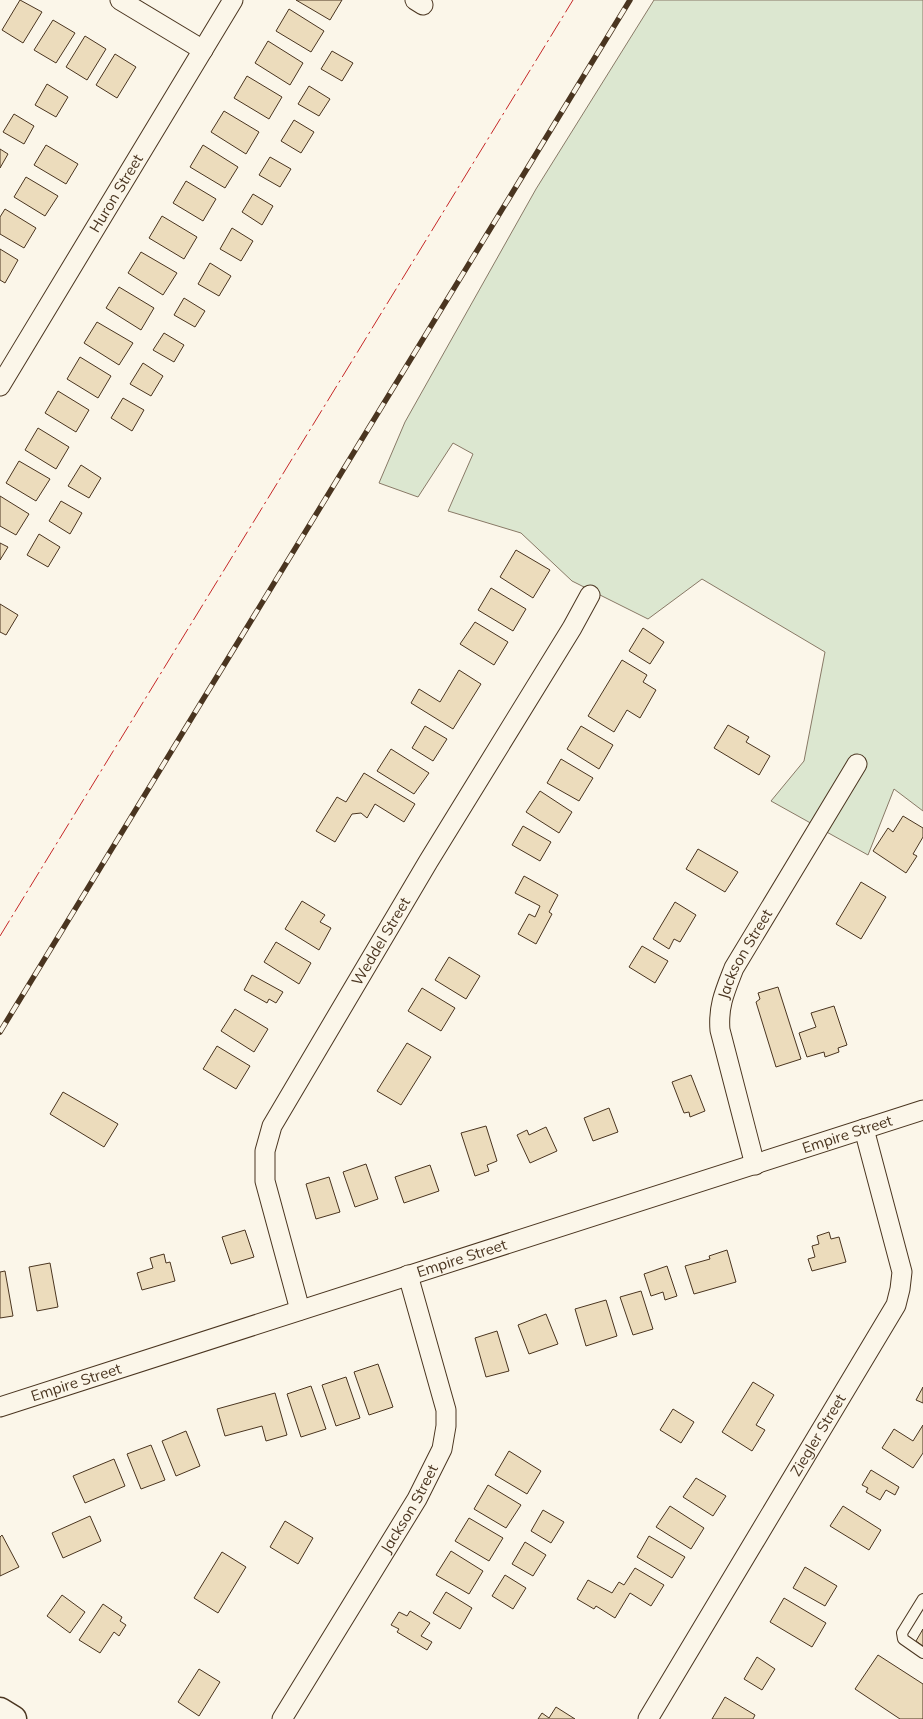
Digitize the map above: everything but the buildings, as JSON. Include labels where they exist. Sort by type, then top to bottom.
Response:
[{"type":"main road","points":[[0,1711],[13,1719]]},
{"type":"street","points":[[120,0],[203,50]]},
{"type":"street","name":"Huron Street","points":[[0,386],[233,0]]},
{"type":"street","name":"Weddel Street","points":[[300,1310],[265,1181],[264,1160],[272,1126],[428,862],[572,628],[590,595]]},
{"type":"street","name":"Jackson Street","points":[[755,1165],[720,1030],[720,1003],[734,968],[857,764]]},
{"type":"street","name":"Empire Street","points":[[0,1407],[923,1110]]},
{"type":"street","name":"Ziegler Street","points":[[648,1719],[896,1305],[902,1272],[864,1129]]},
{"type":"street","name":"Jackson Street","points":[[282,1719],[417,1499],[442,1449],[446,1426],[446,1410],[408,1275]]},
{"type":"lane","points":[[923,1599],[902,1634],[903,1639],[923,1653]]},
{"type":"green space","points":[[654,0],[923,0],[923,811],[894,789],[868,855],[771,801],[804,761],[825,652],[702,579],[648,619],[572,581],[521,533],[448,511],[473,454],[453,443],[418,497],[379,483],[405,422],[536,189]]},
{"type":"railway","points":[[0,1032],[630,0]]},
{"type":"power","points":[[0,936],[573,0]]}]
